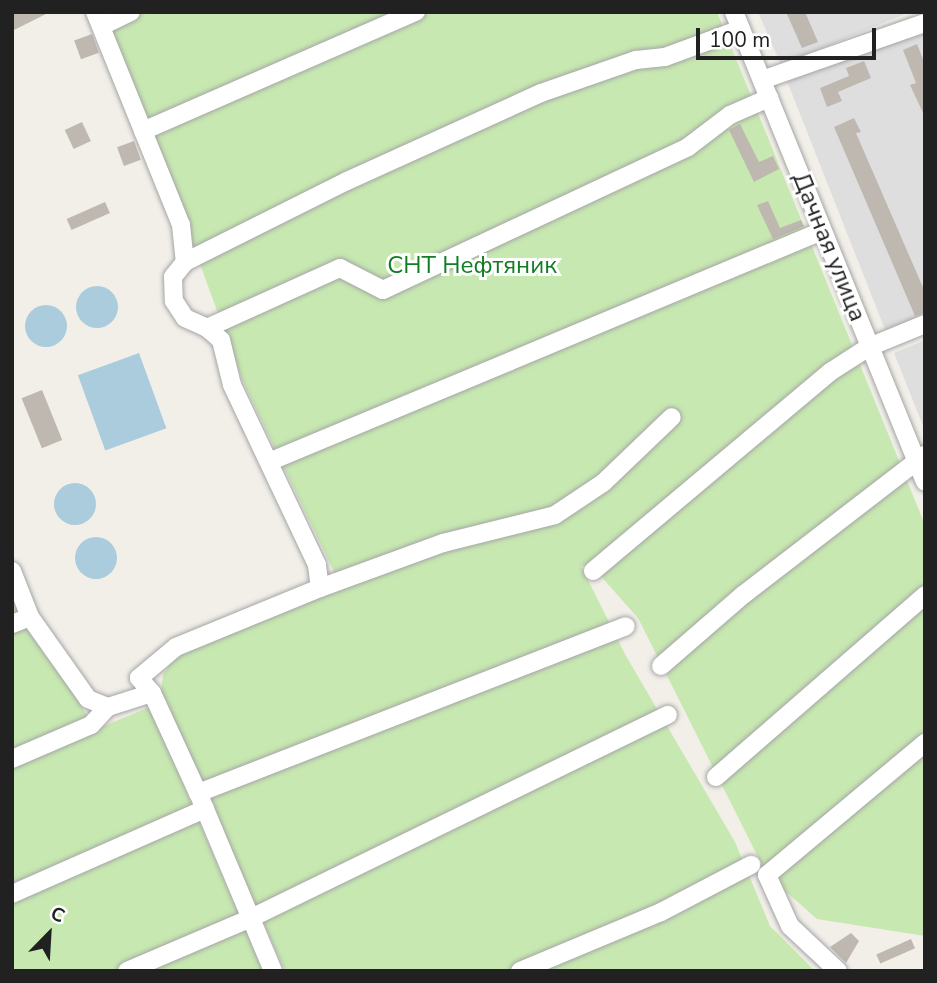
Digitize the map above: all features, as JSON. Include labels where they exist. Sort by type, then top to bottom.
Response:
[{"type":"street","points":[[131,12],[99,19],[181,225],[185,262]]},
{"type":"street","points":[[143,131],[416,12]]},
{"type":"street","points":[[762,80],[925,20],[923,12]]},
{"type":"street","points":[[320,588],[317,565],[271,461],[232,385],[220,340],[207,328],[185,318],[174,301],[173,277],[185,262],[347,181],[541,93],[636,60],[666,57],[737,20]]},
{"type":"street","name":"Дачная улица","points":[[737,20],[869,347],[920,457],[925,482]]},
{"type":"street","points":[[207,328],[340,268],[383,290],[688,147],[730,115],[769,98]]},
{"type":"street","points":[[271,461],[822,231]]},
{"type":"street","points":[[593,571],[678,503],[783,407],[869,347],[925,324]]},
{"type":"street","points":[[273,971],[202,801],[152,693],[139,678],[176,647],[320,588],[443,543],[555,515],[603,483],[672,418]]},
{"type":"street","points":[[661,666],[920,457]]},
{"type":"street","points":[[12,571],[30,617],[88,699],[108,707]]},
{"type":"street","points":[[716,777],[925,595]]},
{"type":"street","points":[[12,624],[30,617]]},
{"type":"street","points":[[12,894],[202,801],[626,626]]},
{"type":"street","points":[[12,760],[91,725],[108,707],[152,693]]},
{"type":"street","points":[[128,971],[250,919],[668,715]]},
{"type":"street","points":[[838,971],[790,926],[767,875],[925,743]]},
{"type":"street","points":[[520,971],[661,912],[751,865]]},
{"type":"shaded area","points":[[758,12],[910,12],[781,65]]},
{"type":"shaded area","points":[[924,31],[925,315],[886,332],[787,81]]},
{"type":"shaded area","points":[[925,340],[925,431],[894,353]]},
{"type":"green space","name":"СНТ Нефтяник","points":[[100,12],[717,12],[925,525],[925,936],[817,919],[767,875],[638,618],[590,564],[581,566],[626,656],[735,842],[770,926],[815,971],[285,971],[161,693],[163,674],[177,655],[400,565],[552,522],[335,574],[243,382],[173,190]]},
{"type":"green space","points":[[12,591],[26,628],[65,673],[94,730],[150,707],[263,971],[12,971]]},
{"type":"water","points":[[97,286],[112,292],[118,307],[112,322],[97,328],[82,322],[76,307],[82,292]]},
{"type":"water","points":[[46,305],[61,311],[67,326],[61,341],[46,347],[31,341],[25,326],[31,311]]},
{"type":"water","points":[[139,353],[166,428],[105,450],[78,375]]},
{"type":"water","points":[[75,483],[90,489],[96,504],[90,519],[75,525],[60,519],[54,504],[60,489]]},
{"type":"water","points":[[96,537],[111,543],[117,558],[111,573],[96,579],[81,573],[75,558],[81,543]]},
{"type":"building","points":[[12,12],[50,12],[12,31]]},
{"type":"building","points":[[786,12],[805,12],[818,42],[802,48]]},
{"type":"building","points":[[92,34],[99,53],[81,59],[74,40]]},
{"type":"building","points":[[917,44],[925,64],[925,117],[910,85],[916,83],[903,50]]},
{"type":"building","points":[[864,61],[871,78],[838,92],[842,101],[827,107],[820,88],[849,76],[846,68]]},
{"type":"building","points":[[854,118],[861,132],[856,133],[925,292],[925,312],[915,316],[834,127]]},
{"type":"building","points":[[82,122],[91,141],[74,149],[65,130]]},
{"type":"building","points":[[740,124],[759,162],[773,156],[779,169],[754,182],[729,130]]},
{"type":"building","points":[[134,141],[141,160],[124,166],[117,147]]},
{"type":"building","points":[[768,201],[780,228],[801,220],[804,226],[773,239],[757,205]]},
{"type":"building","points":[[105,202],[110,213],[72,230],[67,219]]},
{"type":"building","points":[[42,390],[62,440],[42,448],[22,398]]},
{"type":"building","points":[[851,933],[859,941],[846,963],[830,947]]},
{"type":"building","points":[[911,939],[915,948],[880,964],[876,954]]}]
